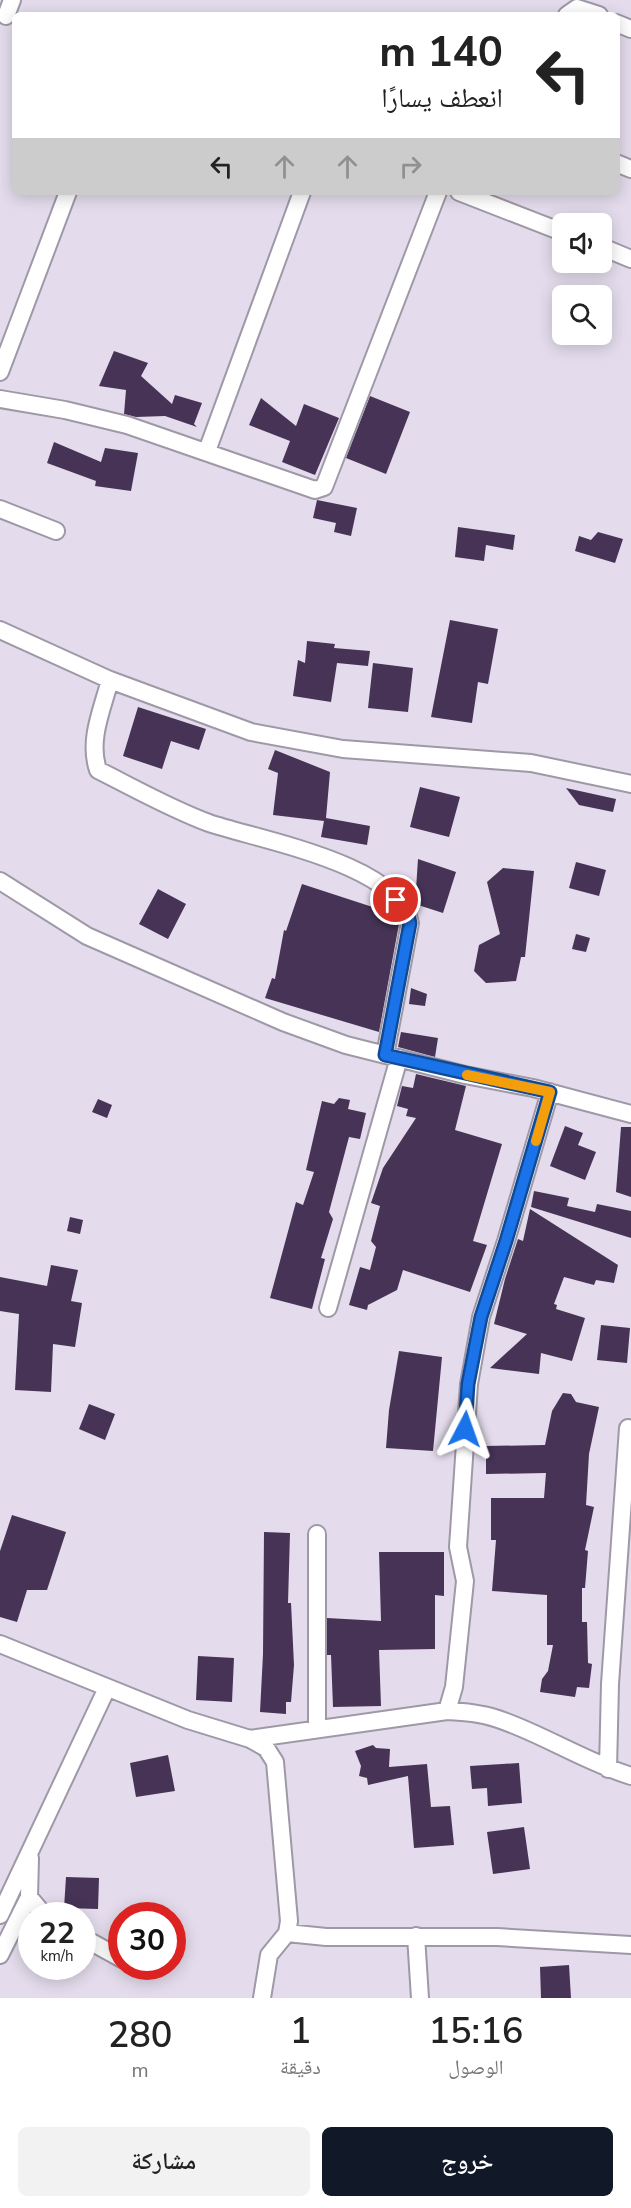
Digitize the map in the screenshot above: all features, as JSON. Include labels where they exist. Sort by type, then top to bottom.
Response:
[{"type":"street","points":[[571,12],[576,8],[589,12]]},
{"type":"street","points":[[0,372],[67,195]]},
{"type":"street","points":[[207,451],[301,195]]},
{"type":"street","points":[[0,399],[127,425],[315,490],[324,487],[437,195]]},
{"type":"street","points":[[476,195],[494,198],[552,227]]},
{"type":"street","points":[[612,251],[631,259]]},
{"type":"street","points":[[0,509],[56,531]]},
{"type":"street","points":[[0,630],[110,680],[251,732],[343,749],[531,763],[631,784]]},
{"type":"street","points":[[110,680],[93,741],[98,770],[208,822],[339,861],[378,884],[407,911],[410,923],[392,1057],[328,1308]]},
{"type":"street","points":[[0,881],[87,936],[283,1022],[346,1045],[550,1092],[631,1114]]},
{"type":"street","points":[[447,1711],[454,1687],[465,1581],[458,1547],[468,1384],[481,1317],[550,1092]]},
{"type":"street","points":[[608,1769],[610,1673],[628,1428]]},
{"type":"street","points":[[317,1534],[317,1729]]},
{"type":"street","points":[[0,1644],[188,1720],[250,1738],[266,1748],[275,1762],[289,1921],[286,1933],[269,1955],[262,1998]]},
{"type":"street","points":[[0,1915],[107,1688]]},
{"type":"street","points":[[250,1738],[447,1711],[497,1718],[608,1769],[631,1776]]},
{"type":"street","points":[[0,1955],[29,1897],[29,1854]]},
{"type":"street","points":[[29,1897],[33,1902]]},
{"type":"street","points":[[286,1933],[326,1937],[497,1937],[631,1946]]},
{"type":"street","points":[[416,1936],[420,1998]]},
{"type":"building","points":[[114,351],[148,363],[141,376],[172,404],[175,395],[202,403],[194,424],[197,427],[165,416],[136,417],[124,414],[126,390],[99,386]]},
{"type":"building","points":[[370,396],[410,412],[386,474],[346,458]]},
{"type":"building","points":[[261,398],[296,426],[304,404],[339,418],[315,475],[282,462],[290,441],[249,425]]},
{"type":"building","points":[[54,442],[101,462],[105,448],[138,453],[131,491],[95,486],[96,481],[47,463]]},
{"type":"building","points":[[317,500],[357,508],[351,536],[334,532],[336,523],[313,518]]},
{"type":"building","points":[[458,527],[515,535],[513,550],[486,545],[484,561],[455,557]]},
{"type":"building","points":[[598,532],[623,539],[615,563],[575,551],[579,536],[591,540]]},
{"type":"building","points":[[450,620],[498,629],[488,684],[478,682],[472,723],[431,717]]},
{"type":"building","points":[[307,641],[335,644],[334,648],[370,651],[368,666],[337,663],[331,702],[293,696],[298,660],[305,663]]},
{"type":"building","points":[[373,663],[413,668],[408,712],[368,708]]},
{"type":"building","points":[[138,707],[206,729],[199,750],[171,741],[162,769],[123,756]]},
{"type":"building","points":[[275,750],[330,772],[326,818],[370,826],[367,845],[321,837],[324,821],[273,815],[278,773],[268,769]]},
{"type":"building","points":[[420,787],[460,797],[449,837],[410,827]]},
{"type":"building","points":[[566,788],[616,799],[613,812],[579,805]]},
{"type":"building","points":[[418,859],[456,872],[443,913],[415,904]]},
{"type":"building","points":[[576,862],[606,870],[599,896],[569,888]]},
{"type":"building","points":[[503,868],[534,871],[525,957],[521,957],[516,981],[486,983],[474,971],[479,945],[500,934],[487,882]]},
{"type":"building","points":[[302,884],[394,914],[399,924],[379,1032],[265,998],[272,978],[275,979],[284,930],[286,931]]},
{"type":"building","points":[[158,889],[186,904],[168,939],[139,924]]},
{"type":"building","points":[[576,934],[590,938],[586,952],[572,949]]},
{"type":"building","points":[[411,988],[427,994],[425,1006],[409,1004]]},
{"type":"building","points":[[401,1032],[438,1038],[435,1057],[398,1047]]},
{"type":"building","points":[[416,1074],[466,1086],[455,1130],[502,1144],[473,1241],[487,1245],[470,1292],[403,1270],[397,1290],[368,1305],[367,1310],[349,1305],[360,1267],[370,1270],[376,1247],[371,1241],[380,1206],[371,1203],[383,1168],[416,1118],[406,1116],[408,1109],[397,1106],[402,1086],[413,1088]]},
{"type":"building","points":[[339,1098],[350,1100],[348,1109],[366,1113],[360,1139],[349,1137],[329,1212],[333,1219],[321,1258],[325,1259],[312,1309],[270,1298],[296,1202],[303,1205],[314,1172],[306,1170],[322,1101],[334,1104]]},
{"type":"building","points":[[98,1099],[112,1105],[107,1118],[92,1112]]},
{"type":"building","points":[[565,1126],[583,1133],[578,1145],[596,1152],[585,1180],[550,1166]]},
{"type":"building","points":[[621,1127],[631,1127],[631,1197],[616,1192]]},
{"type":"building","points":[[534,1191],[569,1198],[567,1206],[595,1212],[597,1204],[631,1211],[631,1238],[531,1207]]},
{"type":"building","points":[[530,1209],[618,1265],[614,1283],[596,1280],[594,1285],[564,1277],[554,1304],[557,1305],[556,1309],[585,1318],[572,1361],[541,1353],[539,1374],[490,1368],[527,1334],[494,1324],[505,1279],[518,1239],[523,1241]]},
{"type":"building","points":[[70,1217],[83,1220],[80,1234],[67,1231]]},
{"type":"building","points":[[51,1265],[78,1270],[71,1301],[82,1303],[75,1347],[53,1344],[51,1392],[15,1390],[19,1314],[0,1311],[0,1277],[47,1286]]},
{"type":"building","points":[[601,1325],[630,1328],[627,1363],[597,1360]]},
{"type":"building","points":[[399,1351],[442,1357],[433,1451],[386,1448],[389,1410]]},
{"type":"building","points":[[563,1393],[571,1394],[576,1402],[599,1407],[589,1454],[586,1505],[594,1507],[585,1550],[588,1551],[585,1588],[582,1588],[582,1622],[587,1622],[588,1663],[592,1664],[589,1688],[577,1687],[575,1697],[540,1692],[542,1679],[548,1671],[553,1645],[547,1645],[547,1595],[492,1591],[496,1540],[491,1540],[491,1498],[544,1498],[546,1473],[486,1474],[486,1446],[545,1445],[552,1411]]},
{"type":"building","points":[[89,1404],[115,1414],[105,1440],[79,1429]]},
{"type":"building","points":[[12,1515],[66,1532],[47,1590],[27,1590],[17,1622],[0,1617],[0,1551]]},
{"type":"building","points":[[264,1532],[290,1533],[288,1603],[291,1603],[294,1665],[291,1702],[286,1702],[286,1714],[260,1712]]},
{"type":"building","points":[[379,1552],[444,1552],[444,1596],[435,1595],[435,1649],[379,1650],[381,1706],[333,1707],[331,1655],[327,1655],[327,1618],[381,1621]]},
{"type":"building","points":[[198,1656],[234,1658],[232,1702],[196,1700]]},
{"type":"building","points":[[373,1745],[376,1748],[390,1749],[389,1767],[427,1764],[431,1807],[450,1806],[454,1845],[414,1848],[408,1776],[368,1785],[367,1778],[359,1776],[361,1766],[355,1751]]},
{"type":"building","points":[[168,1755],[175,1791],[136,1797],[130,1763]]},
{"type":"building","points":[[519,1763],[522,1803],[488,1806],[487,1788],[472,1789],[470,1766]]},
{"type":"building","points":[[524,1827],[530,1869],[493,1874],[487,1832]]},
{"type":"building","points":[[66,1877],[99,1878],[98,1909],[96,1909],[96,1902],[64,1902]]},
{"type":"building","points":[[569,1965],[571,1998],[541,1998],[540,1967]]},
{"type":"slow traffic","points":[[467,1075],[550,1092],[536,1141]]},
{"type":"route","points":[[396,900],[407,911],[410,923],[385,1055],[550,1092],[481,1317],[468,1384],[465,1429]]}]
